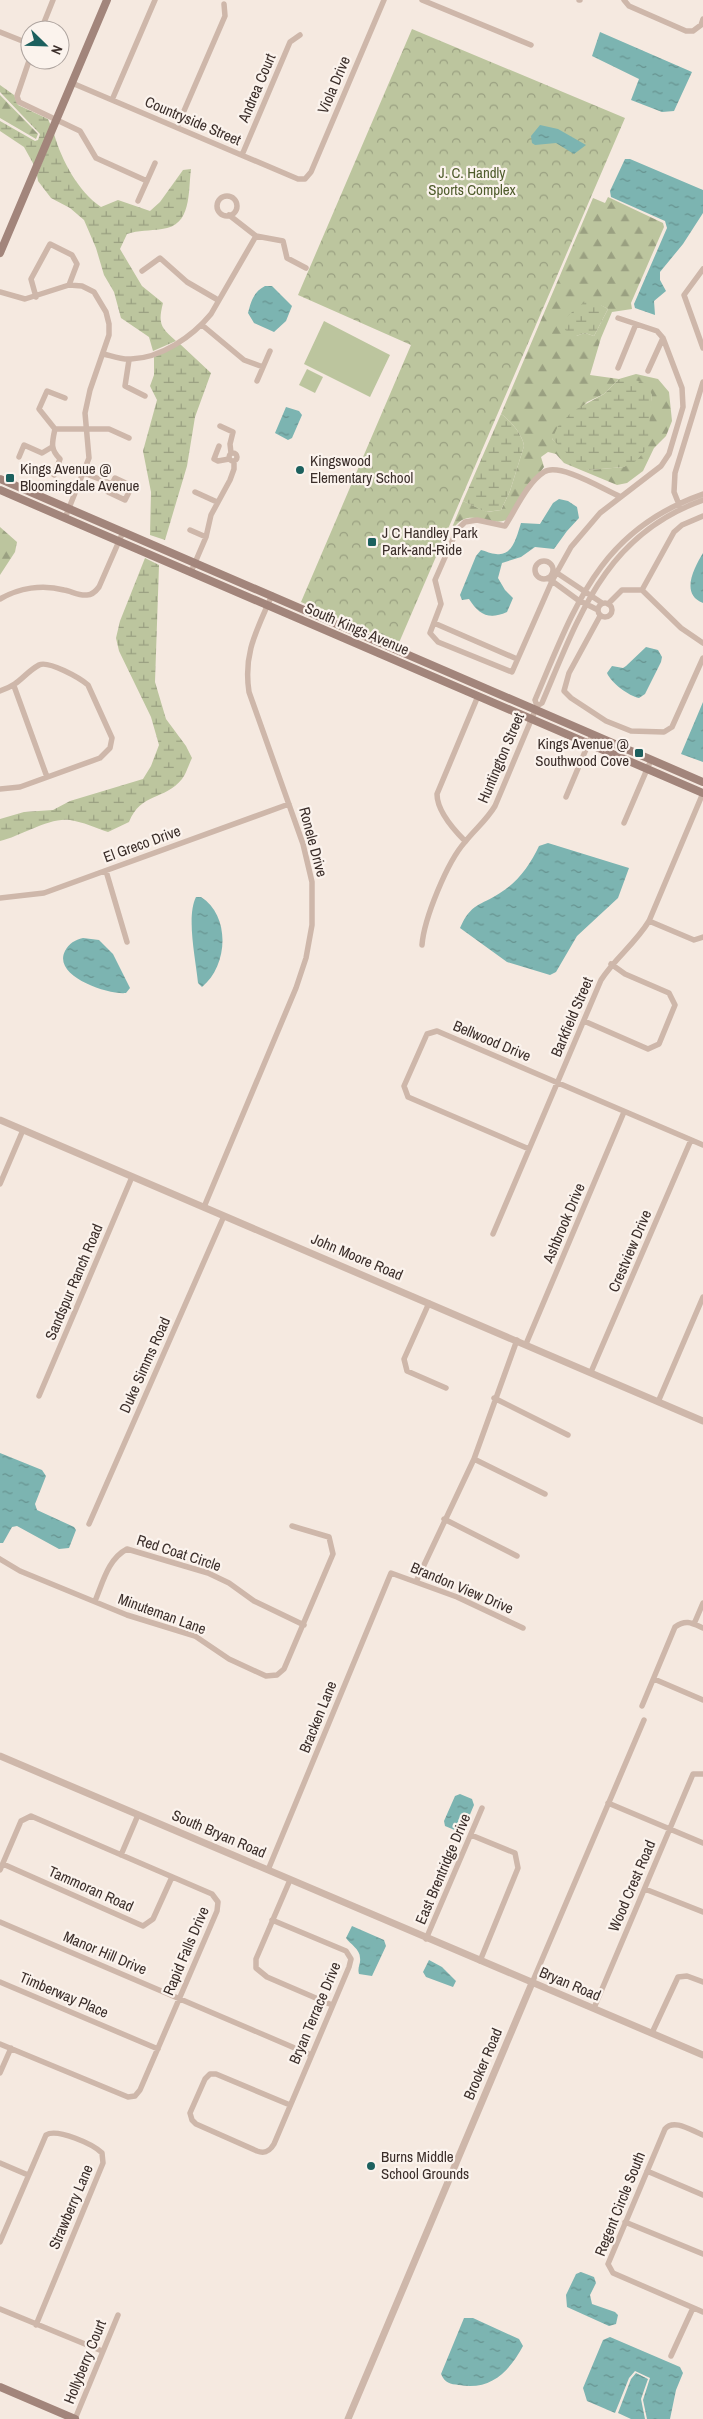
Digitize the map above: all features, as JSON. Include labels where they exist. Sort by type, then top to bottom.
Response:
[{"type":"main road","points":[[0,253],[3,240],[38,166],[107,0]]},
{"type":"main road","name":"South Kings Avenue","points":[[0,479],[703,782]]},
{"type":"main road","name":"South Kings Avenue","points":[[0,490],[703,793]]},
{"type":"main road","points":[[0,2387],[75,2419]]},
{"type":"street","points":[[45,20],[54,0]]},
{"type":"street","points":[[112,100],[155,0]]},
{"type":"street","name":"Viola Drive","points":[[304,179],[311,172],[384,0]]},
{"type":"street","points":[[422,0],[531,46]]},
{"type":"street","points":[[624,0],[629,6],[686,31],[693,31],[701,25],[703,19]]},
{"type":"street","points":[[177,127],[225,16],[224,4]]},
{"type":"street","points":[[0,32],[20,40]]},
{"type":"street","name":"Andrea Court","points":[[242,155],[290,42],[300,35]]},
{"type":"street","points":[[26,70],[17,96],[19,102],[80,131],[96,158],[147,181]]},
{"type":"street","name":"Countryside Street","points":[[72,83],[298,179],[304,179]]},
{"type":"street","points":[[138,201],[155,163]]},
{"type":"street","points":[[229,216],[256,236],[283,241],[288,258],[306,268]]},
{"type":"street","points":[[104,354],[129,360],[159,352],[182,341],[202,326],[256,236]]},
{"type":"street","points":[[36,297],[31,279],[50,244],[72,255],[77,264],[69,285]]},
{"type":"street","points":[[142,271],[160,258],[187,282],[218,300]]},
{"type":"street","points":[[703,269],[684,295],[703,348]]},
{"type":"street","points":[[0,292],[17,298],[36,297],[69,285],[82,286],[94,292],[106,312],[109,335],[90,390],[86,413],[89,458],[65,518]]},
{"type":"street","points":[[618,318],[657,331],[663,338],[682,388],[683,406],[669,454],[661,466],[619,496],[587,527],[550,579],[512,672],[438,642],[430,633],[441,604],[435,580],[457,530],[465,522],[477,520],[506,526],[536,479],[546,470],[563,470],[619,496]]},
{"type":"street","points":[[618,368],[636,324]]},
{"type":"street","points":[[202,326],[244,360],[263,367]]},
{"type":"street","points":[[648,371],[663,338]]},
{"type":"street","points":[[257,380],[270,351]]},
{"type":"street","points":[[129,360],[125,386],[145,396]]},
{"type":"street","points":[[680,507],[674,492],[675,473],[703,382]]},
{"type":"street","points":[[54,475],[60,459],[53,452],[52,446],[55,429],[39,409],[47,391],[65,398]]},
{"type":"street","points":[[191,572],[206,537],[211,515],[234,469],[230,444],[233,432],[220,426]]},
{"type":"street","points":[[55,429],[109,429],[129,438]]},
{"type":"street","points":[[19,457],[24,445],[42,453],[52,446]]},
{"type":"street","points":[[220,446],[214,459],[218,461],[231,458]]},
{"type":"street","points":[[84,474],[112,484]]},
{"type":"street","points":[[194,492],[217,502]]},
{"type":"street","points":[[536,709],[542,703],[589,596],[605,572],[626,549],[654,524],[703,494]]},
{"type":"street","points":[[536,709],[535,700],[578,600],[612,552],[653,517],[703,500]]},
{"type":"street","points":[[642,590],[674,532],[682,525],[703,516]]},
{"type":"street","points":[[190,530],[206,537]]},
{"type":"street","points":[[0,599],[14,592],[34,588],[59,588],[83,595],[92,593],[99,587],[123,532]]},
{"type":"street","points":[[546,560],[552,565],[555,572],[589,596],[611,607],[611,614],[604,617],[550,579],[537,576],[536,565],[546,560]]},
{"type":"street","points":[[703,643],[681,628],[642,590],[622,590],[605,604],[599,613],[569,673],[564,691],[571,698],[606,721],[622,728],[631,731],[668,731],[672,728],[703,658]]},
{"type":"street","name":"Ronele Drive","points":[[204,1207],[296,988],[306,958],[312,925],[312,882],[303,844],[249,692],[246,676],[250,647],[272,595]]},
{"type":"street","points":[[434,623],[518,659]]},
{"type":"street","points":[[0,691],[14,686],[40,664],[47,663],[81,679],[88,685],[112,738],[110,748],[100,758],[20,787],[0,788]]},
{"type":"street","points":[[14,686],[47,777]]},
{"type":"street","points":[[465,841],[453,829],[440,806],[437,794],[478,696]]},
{"type":"street","name":"Huntington Street","points":[[422,945],[423,930],[451,862],[465,841],[479,828],[495,806],[536,709]]},
{"type":"street","points":[[566,797],[592,735]]},
{"type":"street","points":[[624,823],[651,760]]},
{"type":"street","name":"Barkfield Street","points":[[493,1234],[601,980],[611,964],[638,940],[649,921],[703,793]]},
{"type":"street","name":"El Greco Drive","points":[[0,898],[44,893],[290,804]]},
{"type":"street","points":[[106,871],[127,942]]},
{"type":"street","points":[[649,921],[694,940],[703,937]]},
{"type":"street","points":[[584,1021],[648,1049],[659,1044],[675,1004],[670,993],[624,974],[611,964]]},
{"type":"street","name":"Bellwood Drive","points":[[528,1149],[408,1097],[404,1086],[427,1034],[437,1031],[703,1145]]},
{"type":"street","name":"Ashbrook Drive","points":[[526,1344],[624,1112]]},
{"type":"street","name":"John Moore Road","points":[[0,1120],[517,1340],[703,1422]]},
{"type":"street","points":[[0,1184],[23,1130]]},
{"type":"street","name":"Crestview Drive","points":[[591,1372],[691,1140]]},
{"type":"street","name":"Sandspur Ranch Road","points":[[39,1396],[132,1177]]},
{"type":"street","name":"Duke Simms Road","points":[[89,1524],[224,1216]]},
{"type":"street","points":[[658,1402],[703,1297]]},
{"type":"street","points":[[429,1303],[404,1359],[407,1371],[446,1388]]},
{"type":"street","points":[[416,1582],[444,1519],[474,1459],[494,1398],[517,1340]]},
{"type":"street","points":[[494,1398],[568,1434]]},
{"type":"street","points":[[474,1459],[545,1494]]},
{"type":"street","points":[[444,1519],[518,1556]]},
{"type":"street","name":"Minuteman Lane","points":[[0,1559],[20,1571],[127,1615],[195,1636],[229,1659],[266,1676],[277,1675],[284,1669],[333,1554],[329,1538],[292,1526]]},
{"type":"street","name":"Red Coat Circle","points":[[95,1601],[110,1565],[117,1554],[127,1549],[208,1573],[229,1583],[254,1601],[304,1625]]},
{"type":"street","name":"Brandon View Drive","points":[[391,1573],[463,1600],[523,1628]]},
{"type":"street","name":"Bracken Lane","points":[[268,1870],[391,1573]]},
{"type":"street","points":[[694,1624],[703,1603]]},
{"type":"street","points":[[642,1706],[676,1627],[682,1622],[703,1628]]},
{"type":"street","points":[[654,1679],[703,1700]]},
{"type":"street","name":"Brooker Road","points":[[348,2419],[644,1720]]},
{"type":"street","name":"South Bryan Road","points":[[0,1756],[268,1870],[426,1940]]},
{"type":"street","name":"Wood Crest Road","points":[[594,2008],[693,1774],[703,1774]]},
{"type":"street","points":[[608,1804],[703,1843]]},
{"type":"street","name":"East Brentridge Drive","points":[[426,1940],[482,1808]]},
{"type":"street","points":[[121,1855],[138,1815]]},
{"type":"street","name":"Rapid Falls Drive","points":[[0,2044],[128,2097],[135,2096],[140,2090],[180,1998],[217,1911],[218,1902],[212,1894],[31,1816],[21,1821],[1,1867]]},
{"type":"street","points":[[471,1835],[515,1853],[518,1868],[480,1961]]},
{"type":"street","name":"Tammoran Road","points":[[1,1867],[143,1926],[154,1919],[172,1877]]},
{"type":"street","points":[[290,1880],[255,1961],[257,1971],[332,2005]]},
{"type":"street","points":[[645,1889],[703,1912]]},
{"type":"street","name":"Bryan Terrace Drive","points":[[272,1920],[349,1953],[351,1962],[274,2144],[270,2150],[264,2153],[196,2124],[192,2120],[190,2113],[205,2078],[210,2074],[216,2074],[290,2105]]},
{"type":"street","name":"Manor Hill Drive","points":[[0,1922],[311,2055]]},
{"type":"street","name":"Bryan Road","points":[[426,1940],[703,2054]]},
{"type":"street","points":[[652,2033],[678,1977],[686,1976],[703,1982]]},
{"type":"street","name":"Timberway Place","points":[[0,1982],[158,2049]]},
{"type":"street","points":[[0,2074],[11,2048]]},
{"type":"street","name":"Regent Circle South","points":[[693,2308],[611,2271],[609,2261],[665,2129],[669,2125],[676,2124],[703,2135]]},
{"type":"street","name":"Strawberry Lane","points":[[0,2242],[44,2137],[52,2132],[95,2148],[102,2153],[104,2158],[36,2324]]},
{"type":"street","points":[[0,2163],[28,2175]]},
{"type":"street","points":[[647,2171],[703,2195]]},
{"type":"street","points":[[625,2222],[703,2254]]},
{"type":"street","points":[[671,2356],[693,2308],[703,2312]]},
{"type":"street","points":[[0,2309],[102,2351]]},
{"type":"street","name":"Hollyberry Court","points":[[75,2419],[118,2315]]},
{"type":"green space","name":"J. C. Handly Sports Complex","points":[[412,29],[625,118],[398,645],[301,602],[411,345],[298,295]]},
{"type":"green space","points":[[0,85],[14,95],[18,105],[48,119],[51,126],[34,165],[24,147],[0,131],[0,121],[35,141],[38,140],[40,134],[0,92]]},
{"type":"green space","points":[[0,95],[38,134],[36,139],[0,118]]},
{"type":"green space","points":[[54,134],[61,155],[72,175],[85,193],[101,207],[118,200],[150,211],[160,202],[183,170],[191,169],[187,207],[179,222],[172,227],[127,234],[120,249],[142,286],[163,303],[162,324],[176,341],[153,351],[149,337],[121,318],[114,292],[104,275],[96,248],[84,220],[70,208],[51,198],[38,181],[37,175]]},
{"type":"green space","points":[[608,197],[663,223],[664,227],[631,303],[632,309],[612,312],[601,338],[590,375],[619,379],[636,374],[658,379],[669,392],[672,421],[666,436],[654,448],[643,471],[627,483],[617,485],[564,463],[556,454],[548,452],[541,457],[544,467],[506,520],[495,522],[468,518],[461,521],[451,530],[463,501],[487,512],[501,510],[510,491],[524,446],[516,428],[501,414],[593,198],[605,203]],"holes":[[[600,305],[608,309],[594,336],[585,333],[576,336]],[[619,379],[652,395],[648,421],[624,467],[589,470],[552,439],[587,402],[604,394]]]},
{"type":"green space","points":[[590,299],[608,309],[594,336],[585,333],[576,336],[565,330],[564,320],[576,308]]},
{"type":"green space","points":[[324,321],[390,355],[370,397],[304,364]]},
{"type":"green space","points":[[180,344],[211,373],[195,417],[187,466],[165,540],[150,535],[151,492],[143,451],[157,400],[150,386],[154,375],[154,357]]},
{"type":"green space","points":[[307,369],[323,377],[315,393],[299,385]]},
{"type":"green space","points":[[619,379],[635,380],[647,384],[652,395],[647,449],[636,461],[624,467],[589,470],[577,463],[552,439],[558,426],[573,411],[604,394]]},
{"type":"green space","points":[[501,414],[516,428],[524,446],[510,491],[501,510],[486,512],[463,501]]},
{"type":"green space","points":[[0,527],[17,542],[15,552],[0,575]]},
{"type":"green space","points":[[145,558],[159,565],[155,682],[166,719],[186,746],[192,758],[185,774],[168,791],[146,801],[140,806],[134,812],[129,822],[108,832],[80,822],[62,820],[44,824],[0,841],[0,819],[24,812],[53,810],[70,801],[143,779],[151,766],[159,745],[151,717],[119,651],[116,638],[120,621]]},
{"type":"water","points":[[600,32],[692,72],[674,111],[662,112],[631,100],[639,79],[592,56]]},
{"type":"water","points":[[540,125],[558,129],[586,145],[574,154],[556,143],[535,145],[532,143],[531,136]]},
{"type":"water","points":[[625,159],[630,159],[703,190],[703,213],[683,244],[660,272],[660,280],[666,291],[654,301],[655,315],[635,308],[634,304],[667,228],[665,221],[611,197],[610,191]]},
{"type":"water","points":[[265,286],[272,286],[292,306],[286,321],[274,332],[254,323],[248,313],[255,294]]},
{"type":"water","points":[[286,407],[299,411],[302,415],[292,438],[288,440],[275,433]]},
{"type":"water","points":[[559,499],[568,501],[577,507],[579,518],[554,549],[535,547],[521,557],[502,563],[498,578],[505,590],[513,598],[507,612],[490,616],[477,609],[469,599],[462,600],[460,595],[476,556],[481,550],[494,554],[507,552],[516,539],[521,523],[540,524],[553,503]]},
{"type":"water","points":[[703,553],[703,603],[692,594],[691,580]]},
{"type":"water","points":[[646,647],[658,650],[662,657],[645,694],[639,698],[630,695],[612,681],[607,673],[612,666],[623,668],[626,666]]},
{"type":"water","points":[[703,702],[703,762],[681,754]]},
{"type":"water","points":[[548,843],[629,868],[618,898],[577,936],[556,972],[550,975],[507,962],[460,928],[472,909],[512,884],[532,860],[539,846]]},
{"type":"water","points":[[196,897],[201,897],[211,905],[221,928],[222,941],[217,967],[211,978],[202,987],[198,983],[192,939],[193,905]]},
{"type":"water","points":[[83,938],[99,940],[113,954],[130,988],[126,993],[107,991],[95,987],[74,976],[67,968],[63,960],[65,951],[72,942]]},
{"type":"water","points":[[0,1453],[42,1470],[46,1476],[35,1504],[37,1510],[74,1527],[76,1530],[69,1548],[59,1549],[17,1526],[12,1527],[3,1543],[0,1543]]},
{"type":"water","points":[[460,1794],[472,1799],[474,1805],[463,1831],[457,1831],[445,1826],[444,1821],[455,1796]]},
{"type":"water","points":[[352,1926],[384,1940],[386,1946],[372,1976],[359,1974],[360,1955],[346,1938]]},
{"type":"water","points":[[429,1960],[442,1967],[456,1981],[453,1987],[426,1977],[423,1972]]},
{"type":"water","points":[[581,2272],[594,2277],[596,2283],[590,2295],[592,2304],[615,2312],[618,2315],[616,2324],[609,2326],[567,2307],[566,2295],[576,2274]]},
{"type":"water","points":[[464,2318],[473,2318],[519,2339],[523,2346],[505,2371],[497,2378],[480,2385],[456,2385],[446,2381],[441,2374]]},
{"type":"water","points":[[610,2337],[680,2367],[683,2373],[676,2390],[670,2419],[647,2419],[643,2400],[650,2378],[635,2371],[629,2378],[615,2413],[587,2401],[583,2388],[603,2340]]},
{"type":"water","points":[[636,2373],[648,2379],[641,2399],[645,2419],[631,2419],[618,2413],[631,2379]]},
{"type":"place","name":"Kingswood Elementary School","points":[[300,470]]},
{"type":"place","name":"Kings Avenue @ Bloomingdale Avenue","points":[[10,478]]},
{"type":"place","name":"J C Handley Park Park-and-Ride","points":[[372,542]]},
{"type":"place","name":"Kings Avenue @ Southwood Cove","points":[[639,753]]},
{"type":"place","name":"Burns Middle School Grounds","points":[[371,2166]]}]
